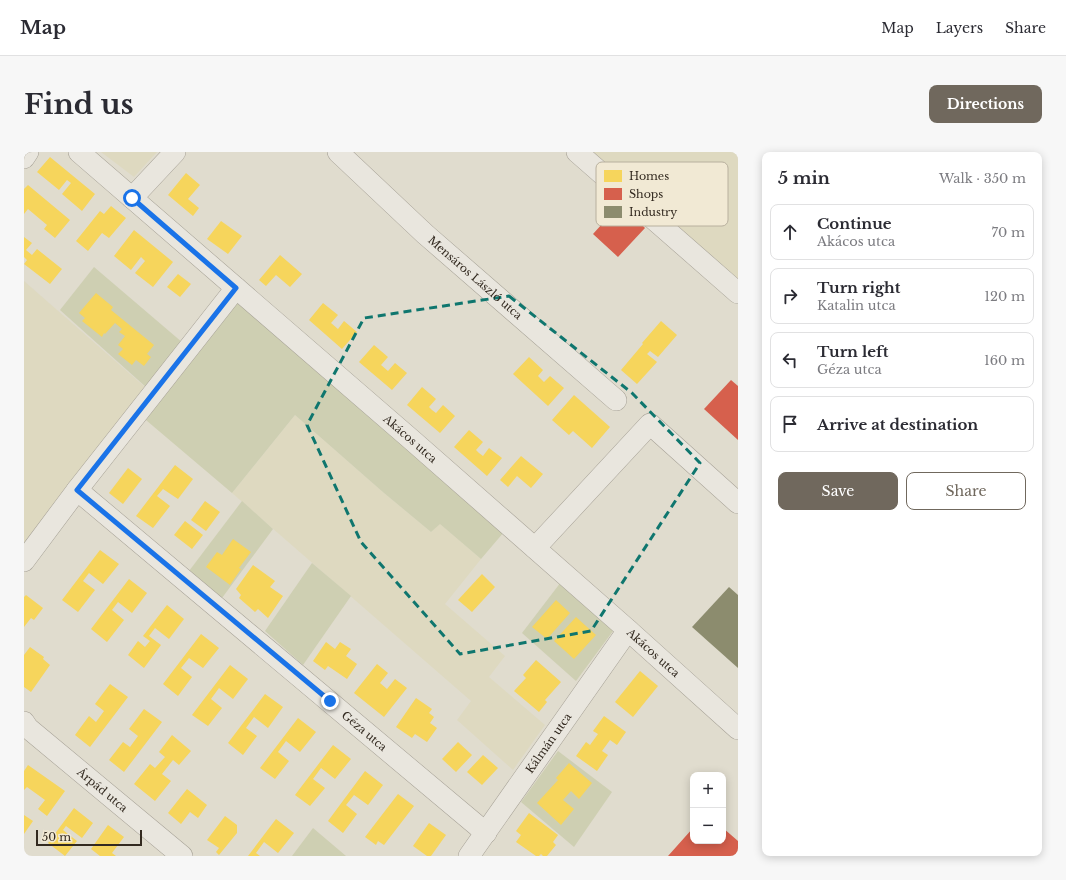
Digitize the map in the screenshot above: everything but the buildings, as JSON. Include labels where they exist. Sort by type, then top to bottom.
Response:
[{"type":"street","points":[[24,158],[28,152]]},
{"type":"street","name":"Akácos utca","points":[[79,152],[535,548],[738,729]]},
{"type":"street","points":[[132,198],[175,152]]},
{"type":"street","name":"Mensáros László utca","points":[[338,152],[426,234],[616,400]]},
{"type":"street","points":[[577,152],[596,169]]},
{"type":"street","points":[[661,226],[738,293]]},
{"type":"street","points":[[24,560],[77,490],[236,288]]},
{"type":"street","points":[[535,548],[650,424],[738,503]]},
{"type":"street","name":"Géza utca","points":[[77,490],[486,832]]},
{"type":"street","name":"Kálmán utca","points":[[469,856],[628,630]]},
{"type":"street","name":"Árpád utca","points":[[25,728],[182,856]]},
{"type":"highlighted area","points":[[509,296],[632,393],[700,463],[591,631],[460,654],[361,542],[307,425],[364,318]]},
{"type":"shaded area","points":[[101,152],[157,152],[134,177]]},
{"type":"shaded area","points":[[588,152],[738,152],[738,287],[670,226],[728,226],[728,162],[599,162]]},
{"type":"shaded area","points":[[24,281],[146,388],[24,552]]},
{"type":"shaded area","points":[[295,415],[431,532],[439,523],[481,559],[445,604],[505,656],[489,677],[545,725],[513,770],[457,720],[471,701],[232,493]]},
{"type":"green space","points":[[94,267],[183,343],[147,388],[60,310]]},
{"type":"green space","points":[[240,298],[504,532],[481,559],[440,524],[431,532],[295,415],[232,493],[140,415]]},
{"type":"green space","points":[[242,501],[273,529],[222,598],[189,571]]},
{"type":"green space","points":[[312,563],[351,596],[303,665],[265,631]]},
{"type":"green space","points":[[561,582],[613,631],[576,681],[522,633]]},
{"type":"green space","points":[[558,751],[612,792],[574,847],[521,802]]},
{"type":"green space","points":[[313,828],[346,856],[292,856]]},
{"type":"route","points":[[132,198],[236,288],[77,490],[330,701]]}]
